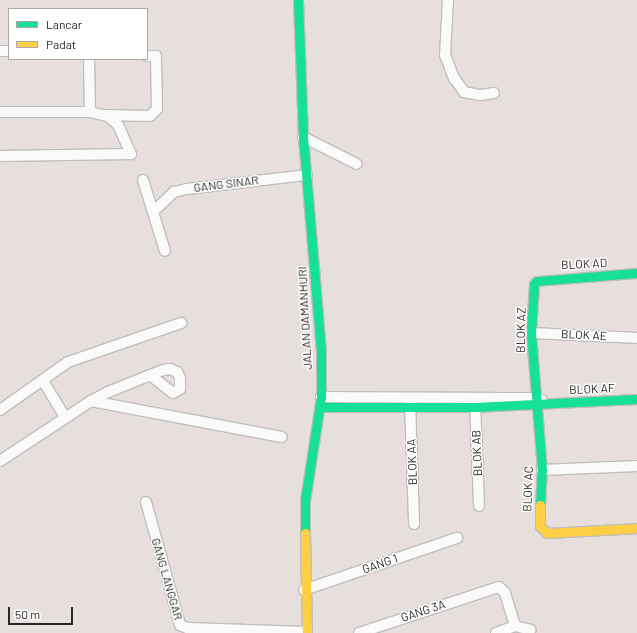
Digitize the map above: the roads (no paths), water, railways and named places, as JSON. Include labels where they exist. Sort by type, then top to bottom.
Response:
[{"type":"street","name":"JALAN DAMANHURI","points":[[298,0],[303,137],[321,350],[320,402],[305,500],[304,590],[307,632]]},
{"type":"street","points":[[448,0],[445,56],[454,78],[464,92],[480,95],[494,94]]},
{"type":"street","points":[[0,112],[90,112],[103,115],[150,116],[157,109],[156,56],[148,56]]},
{"type":"street","points":[[89,60],[90,112]]},
{"type":"street","points":[[0,156],[131,154],[118,125],[103,115]]},
{"type":"street","points":[[303,137],[357,164]]},
{"type":"street","name":"GANG SINAR","points":[[154,211],[174,192],[187,189],[307,175]]},
{"type":"street","points":[[143,180],[154,211],[165,251]]},
{"type":"street","name":"BLOK AD","points":[[534,284],[542,279],[637,273]]},
{"type":"street","name":"BLOK AZ","points":[[533,377],[531,333],[534,284]]},
{"type":"street","points":[[0,410],[68,362],[180,323]]},
{"type":"street","name":"BLOK AE","points":[[531,333],[637,338]]},
{"type":"street","points":[[0,460],[92,401],[150,375]]},
{"type":"street","name":"BLOK AC","points":[[533,377],[542,470],[539,520],[540,526],[547,533],[637,528]]},
{"type":"street","points":[[43,381],[65,417]]},
{"type":"street","name":"BLOK AF","points":[[548,402],[637,399]]},
{"type":"street","points":[[92,401],[282,438]]},
{"type":"street","points":[[320,402],[410,404],[548,402]]},
{"type":"street","name":"BLOK AB","points":[[475,403],[479,506]]},
{"type":"street","name":"BLOK AA","points":[[410,404],[414,524]]},
{"type":"street","points":[[542,470],[637,466]]},
{"type":"street","name":"GANG LANGGAR","points":[[146,502],[180,625],[187,628],[307,632]]},
{"type":"street","name":"GANG 1","points":[[304,590],[457,538]]},
{"type":"street","name":"GANG 3A","points":[[359,633],[499,587],[504,590],[515,626]]},
{"type":"street","points":[[496,633],[515,626],[531,630]]}]
